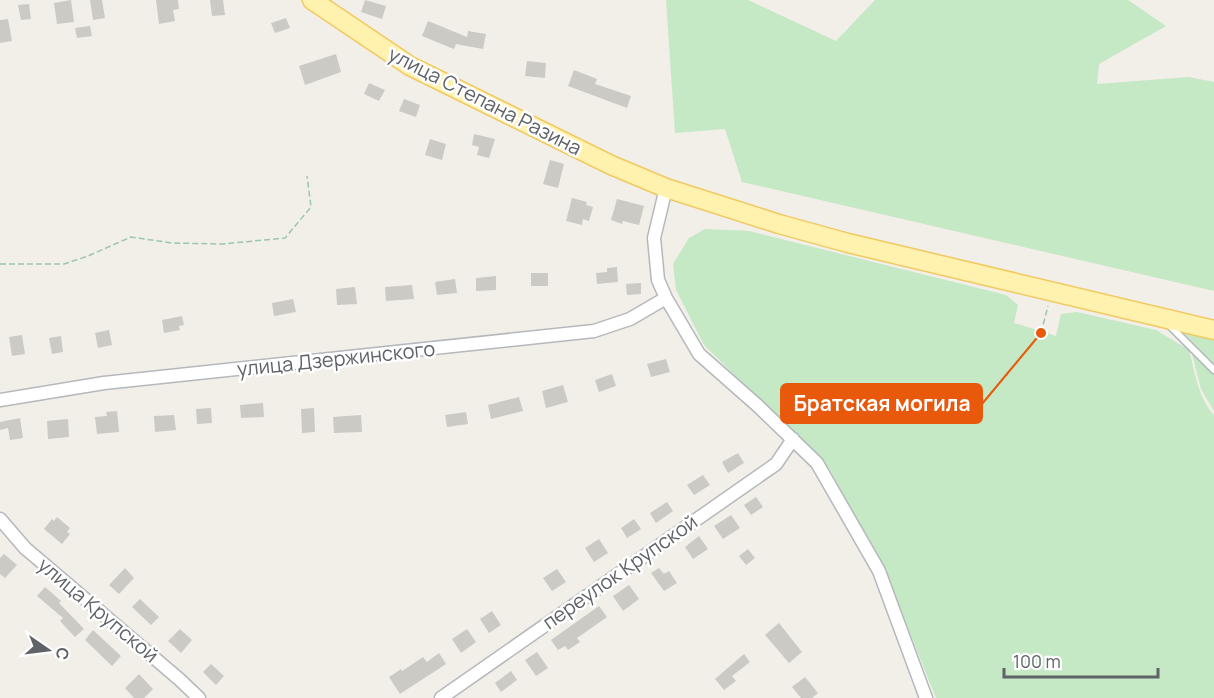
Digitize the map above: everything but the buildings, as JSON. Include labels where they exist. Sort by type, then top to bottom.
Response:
[{"type":"main road","name":"улица Степана Разина","points":[[312,0],[410,66],[611,165],[666,188],[848,243],[1214,330]]},
{"type":"street","points":[[666,188],[654,238],[658,280],[666,297],[699,354],[817,463],[879,571],[926,698]]},
{"type":"street","name":"улица Дзержинского","points":[[0,400],[104,383],[594,331],[630,319],[666,297]]},
{"type":"street","name":"переулок Крупской","points":[[441,698],[776,464],[793,439]]},
{"type":"street","name":"улица Крупской","points":[[0,519],[24,548],[199,698]]},
{"type":"lane","points":[[1159,317],[1214,370]]},
{"type":"path","points":[[0,264],[64,264],[131,237],[172,243],[222,244],[285,238],[311,207],[307,176]]},
{"type":"path","points":[[1041,333],[1049,302]]},
{"type":"green space","points":[[666,0],[748,0],[836,41],[875,0],[1128,0],[1166,26],[1099,64],[1097,84],[1189,77],[1214,82],[1214,291],[742,182],[725,129],[675,133]]},
{"type":"green space","points":[[705,229],[749,231],[1006,295],[1018,305],[1014,323],[1056,336],[1061,314],[1077,312],[1156,330],[1189,350],[1204,401],[1214,415],[1214,698],[936,698],[889,581],[830,470],[704,345],[676,290],[673,264],[689,238]]},
{"type":"green space","points":[[1183,332],[1214,339],[1214,365]]},
{"type":"green space","points":[[1191,350],[1214,374],[1214,411],[1201,389]]},
{"type":"place","name":"Братская могила","points":[[1041,333]]}]
